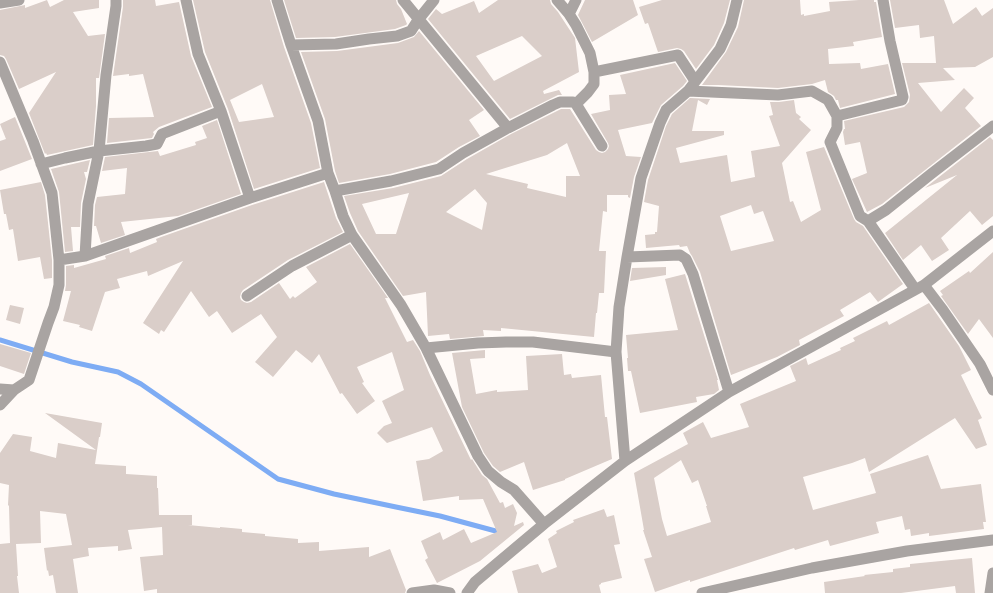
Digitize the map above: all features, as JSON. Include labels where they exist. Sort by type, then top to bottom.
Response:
[{"type":"street","points":[[0,3],[18,0]]},
{"type":"street","points":[[85,256],[88,204],[99,151],[106,75],[116,0]]},
{"type":"street","points":[[186,0],[198,54],[221,111],[250,198]]},
{"type":"street","points":[[277,0],[318,121],[328,173],[343,216],[352,235],[401,305],[426,348],[478,456],[488,471],[501,482],[514,490],[544,524]]},
{"type":"street","points":[[403,0],[508,128]]},
{"type":"street","points":[[291,45],[336,44],[397,36],[411,31],[434,0]]},
{"type":"street","points":[[557,0],[576,25],[590,53],[594,72],[594,84],[576,104]]},
{"type":"street","points":[[569,14],[576,0]]},
{"type":"street","points":[[625,461],[616,352],[619,307],[641,178],[666,110],[688,91],[720,49],[731,25],[737,0]]},
{"type":"street","points":[[837,116],[899,102],[902,100],[903,97],[890,41],[883,0]]},
{"type":"street","points":[[594,72],[678,56],[695,81]]},
{"type":"street","points":[[0,62],[33,141],[52,193],[59,260],[59,285],[54,307],[29,380],[14,390],[0,405]]},
{"type":"street","points":[[688,91],[778,95],[812,91],[828,100],[837,116],[837,128],[830,142],[860,216],[868,221],[920,287],[944,310],[980,364],[993,390]]},
{"type":"street","points":[[335,191],[391,181],[439,169],[463,153],[508,128],[560,102],[573,102],[576,104],[602,146]]},
{"type":"street","points":[[42,164],[99,151],[158,144],[162,134],[221,111]]},
{"type":"street","points":[[868,221],[886,210],[993,126]]},
{"type":"street","points":[[59,260],[85,256],[250,198],[328,173]]},
{"type":"street","points":[[467,593],[475,582],[544,524],[625,461],[729,392],[920,287],[993,231]]},
{"type":"street","points":[[247,296],[292,266],[352,235]]},
{"type":"street","points":[[627,257],[680,255],[686,259],[693,274],[729,392]]},
{"type":"street","points":[[426,348],[478,343],[533,342],[616,352]]},
{"type":"street","points":[[0,389],[14,390]]},
{"type":"street","points":[[702,593],[812,568],[907,551],[993,540]]},
{"type":"street","points":[[990,593],[993,573]]},
{"type":"street","points":[[412,593],[434,590],[450,593],[475,582]]},
{"type":"building","points":[[47,0],[50,7],[64,0],[99,0],[99,8],[73,12],[88,36],[105,34],[99,78],[96,78],[96,106],[93,145],[47,155],[46,153],[45,154],[29,113],[56,72],[19,89],[6,59],[4,56],[0,55],[0,10],[25,5],[25,8]]},
{"type":"building","points":[[123,0],[155,0],[156,6],[179,2],[191,56],[212,107],[159,127],[153,132],[154,134],[152,138],[107,143],[109,118],[154,117],[143,74],[113,76]]},
{"type":"building","points":[[193,0],[270,0],[284,47],[311,123],[320,168],[254,189],[228,109],[205,52]],"holes":[[[262,84],[274,117],[239,122],[230,100]]]},
{"type":"building","points":[[284,0],[396,0],[407,24],[395,29],[335,37],[296,38]]},
{"type":"building","points":[[498,0],[550,0],[551,4],[575,38],[579,72],[543,91],[544,94],[559,90],[562,95],[558,95],[510,119],[428,19],[436,9],[442,14],[474,1],[479,13]],"holes":[[[522,36],[542,56],[494,81],[476,56]]]},
{"type":"building","points":[[585,0],[633,0],[638,15],[592,42],[578,15]]},
{"type":"building","points":[[662,0],[730,0],[724,23],[714,45],[696,69],[681,49],[677,48],[658,52],[648,23],[645,24],[639,7]]},
{"type":"building","points":[[744,0],[800,0],[801,15],[804,14],[804,16],[830,11],[829,2],[874,0],[874,2],[876,2],[882,37],[853,42],[854,46],[828,49],[829,64],[860,63],[861,69],[888,64],[895,94],[840,108],[838,100],[836,100],[834,96],[828,92],[825,80],[812,84],[778,88],[702,85],[726,52],[738,27]]},
{"type":"building","points":[[890,0],[944,0],[953,24],[976,7],[982,16],[993,8],[993,57],[975,67],[943,68],[955,80],[918,83],[941,112],[964,88],[974,98],[965,108],[981,126],[882,204],[867,212],[852,179],[867,173],[860,142],[845,145],[843,132],[845,129],[844,121],[904,107],[909,102],[910,95],[902,63],[936,63],[934,36],[920,38],[919,25],[895,28]]},
{"type":"building","points":[[419,31],[484,110],[469,120],[480,136],[459,147],[436,162],[390,174],[339,183],[335,171],[325,119],[301,52],[337,51],[398,43],[414,37]]},
{"type":"building","points":[[675,63],[687,81],[661,105],[652,123],[618,130],[626,156],[641,157],[634,177],[630,198],[628,195],[607,195],[607,212],[603,211],[599,251],[606,251],[604,293],[599,293],[594,337],[501,328],[501,331],[483,330],[484,336],[450,339],[449,334],[428,336],[426,292],[403,296],[358,231],[344,196],[393,188],[441,176],[467,159],[511,134],[561,109],[570,109],[596,150],[602,153],[605,152],[609,146],[608,143],[591,114],[610,110],[609,95],[626,94],[620,75]],"holes":[[[567,143],[580,176],[566,176],[566,197],[527,188],[528,184],[486,174],[547,155]],[[475,189],[487,203],[482,230],[446,212]],[[409,193],[396,234],[376,234],[362,204]]]},
{"type":"building","points":[[690,98],[710,99],[707,105],[698,100],[692,131],[724,131],[724,135],[676,148],[680,163],[727,155],[731,182],[755,177],[751,151],[780,146],[769,116],[773,115],[770,102],[794,100],[796,113],[801,117],[799,119],[811,130],[782,163],[790,202],[793,201],[801,222],[821,210],[806,152],[824,147],[854,219],[863,226],[903,284],[878,302],[870,292],[840,310],[844,316],[799,340],[800,345],[777,357],[731,375],[700,272],[687,246],[680,247],[679,245],[646,248],[645,235],[655,234],[655,232],[657,232],[659,206],[644,202],[648,180],[666,126],[672,114]],"holes":[[[751,205],[754,214],[763,211],[774,241],[731,251],[720,216]]]},
{"type":"building","points":[[15,117],[32,159],[0,171],[0,141],[6,139],[0,124]]},
{"type":"building","points":[[217,120],[241,194],[178,216],[121,222],[125,235],[101,243],[96,226],[94,226],[97,197],[125,194],[127,168],[102,171],[105,157],[158,151],[160,156],[196,145],[195,142],[207,138],[202,126]]},
{"type":"building","points":[[990,137],[993,140],[993,216],[982,225],[970,211],[941,238],[949,250],[932,261],[921,245],[903,260],[885,233],[957,175],[925,188]]},
{"type":"building","points":[[90,160],[87,172],[84,172],[86,179],[81,203],[80,227],[71,227],[73,251],[65,252],[59,192],[51,169]]},
{"type":"building","points":[[41,182],[45,195],[52,260],[52,278],[44,279],[40,257],[18,261],[13,229],[9,230],[6,214],[4,214],[0,190]]},
{"type":"building","points":[[324,182],[336,218],[343,232],[288,260],[243,290],[240,297],[244,302],[251,302],[279,283],[290,299],[293,296],[295,298],[317,282],[306,267],[350,244],[388,298],[385,298],[407,342],[413,340],[420,351],[471,460],[472,459],[482,475],[487,479],[500,503],[503,502],[505,508],[513,504],[517,513],[514,526],[523,522],[524,525],[480,561],[437,583],[425,560],[428,558],[421,541],[440,532],[443,540],[464,529],[471,543],[497,532],[483,499],[459,500],[459,496],[423,501],[416,461],[429,459],[443,451],[432,427],[387,443],[377,433],[384,426],[392,423],[382,401],[404,390],[392,352],[357,367],[364,382],[362,383],[375,401],[357,414],[342,393],[340,394],[319,354],[312,363],[296,350],[273,377],[255,362],[277,337],[261,314],[232,333],[217,311],[209,317],[191,291],[164,332],[161,330],[159,334],[143,323],[183,261],[148,276],[147,271],[117,279],[120,288],[105,292],[92,331],[79,327],[80,325],[63,321],[71,291],[65,291],[66,266],[74,265],[74,268],[106,259],[105,256],[129,248],[130,253],[157,242],[156,239],[161,237],[252,205]]},
{"type":"building","points":[[993,252],[993,338],[979,319],[968,334],[941,296],[943,295],[940,291],[969,271],[970,273]]},
{"type":"building","points":[[666,267],[666,275],[630,281],[632,268]]},
{"type":"building","points":[[685,274],[718,380],[719,390],[714,394],[696,397],[697,402],[640,413],[631,371],[628,371],[626,335],[678,330],[665,279]]},
{"type":"building","points":[[929,303],[959,346],[971,370],[961,375],[982,418],[978,420],[987,445],[976,449],[955,418],[869,472],[865,458],[803,477],[813,510],[876,493],[870,474],[928,455],[941,489],[981,484],[986,522],[983,522],[984,529],[929,536],[929,533],[911,536],[910,529],[905,530],[902,516],[876,522],[879,533],[830,546],[828,540],[795,550],[794,548],[655,592],[644,559],[652,557],[643,530],[634,473],[688,444],[683,433],[703,422],[711,438],[749,427],[740,404],[796,381],[790,366],[806,358],[808,365],[841,350],[840,348],[855,341],[853,338],[887,321],[889,325]],"holes":[[[681,460],[692,483],[698,480],[711,522],[667,536],[654,478]]]},
{"type":"building","points":[[10,305],[24,308],[20,324],[6,320]]},
{"type":"building","points":[[0,344],[31,353],[24,374],[0,366]]},
{"type":"building","points":[[485,350],[485,358],[470,359],[476,394],[497,390],[497,392],[528,390],[526,356],[562,354],[564,375],[571,374],[572,378],[601,375],[605,417],[607,417],[612,459],[565,480],[533,490],[524,462],[500,472],[493,466],[484,453],[462,407],[452,353]]},
{"type":"building","points":[[45,413],[102,423],[95,464],[126,466],[126,474],[157,476],[159,515],[192,515],[192,525],[188,525],[242,529],[242,532],[298,539],[298,543],[319,542],[319,551],[369,547],[369,557],[390,549],[406,590],[405,593],[157,593],[157,589],[144,591],[140,557],[163,555],[162,527],[128,530],[132,549],[118,551],[118,546],[88,548],[89,556],[73,559],[78,593],[56,593],[53,575],[49,576],[48,570],[47,571],[44,548],[72,545],[66,514],[40,511],[41,543],[16,544],[19,593],[0,593],[0,544],[10,543],[8,505],[9,485],[0,483],[0,453],[13,434],[32,437],[30,451],[56,458],[58,443],[96,450]]},
{"type":"building","points":[[604,509],[607,517],[614,515],[620,544],[614,545],[622,578],[601,583],[599,585],[601,593],[518,593],[512,571],[538,564],[542,573],[557,567],[548,539],[557,533],[556,531],[574,522],[573,520]]},
{"type":"building","points":[[972,558],[975,593],[956,593],[955,586],[901,593],[825,593],[824,582],[893,572],[893,569],[910,567],[910,564]]},
{"type":"waterway","points":[[0,340],[72,362],[118,372],[141,384],[278,479],[334,494],[440,516],[503,533]]}]
